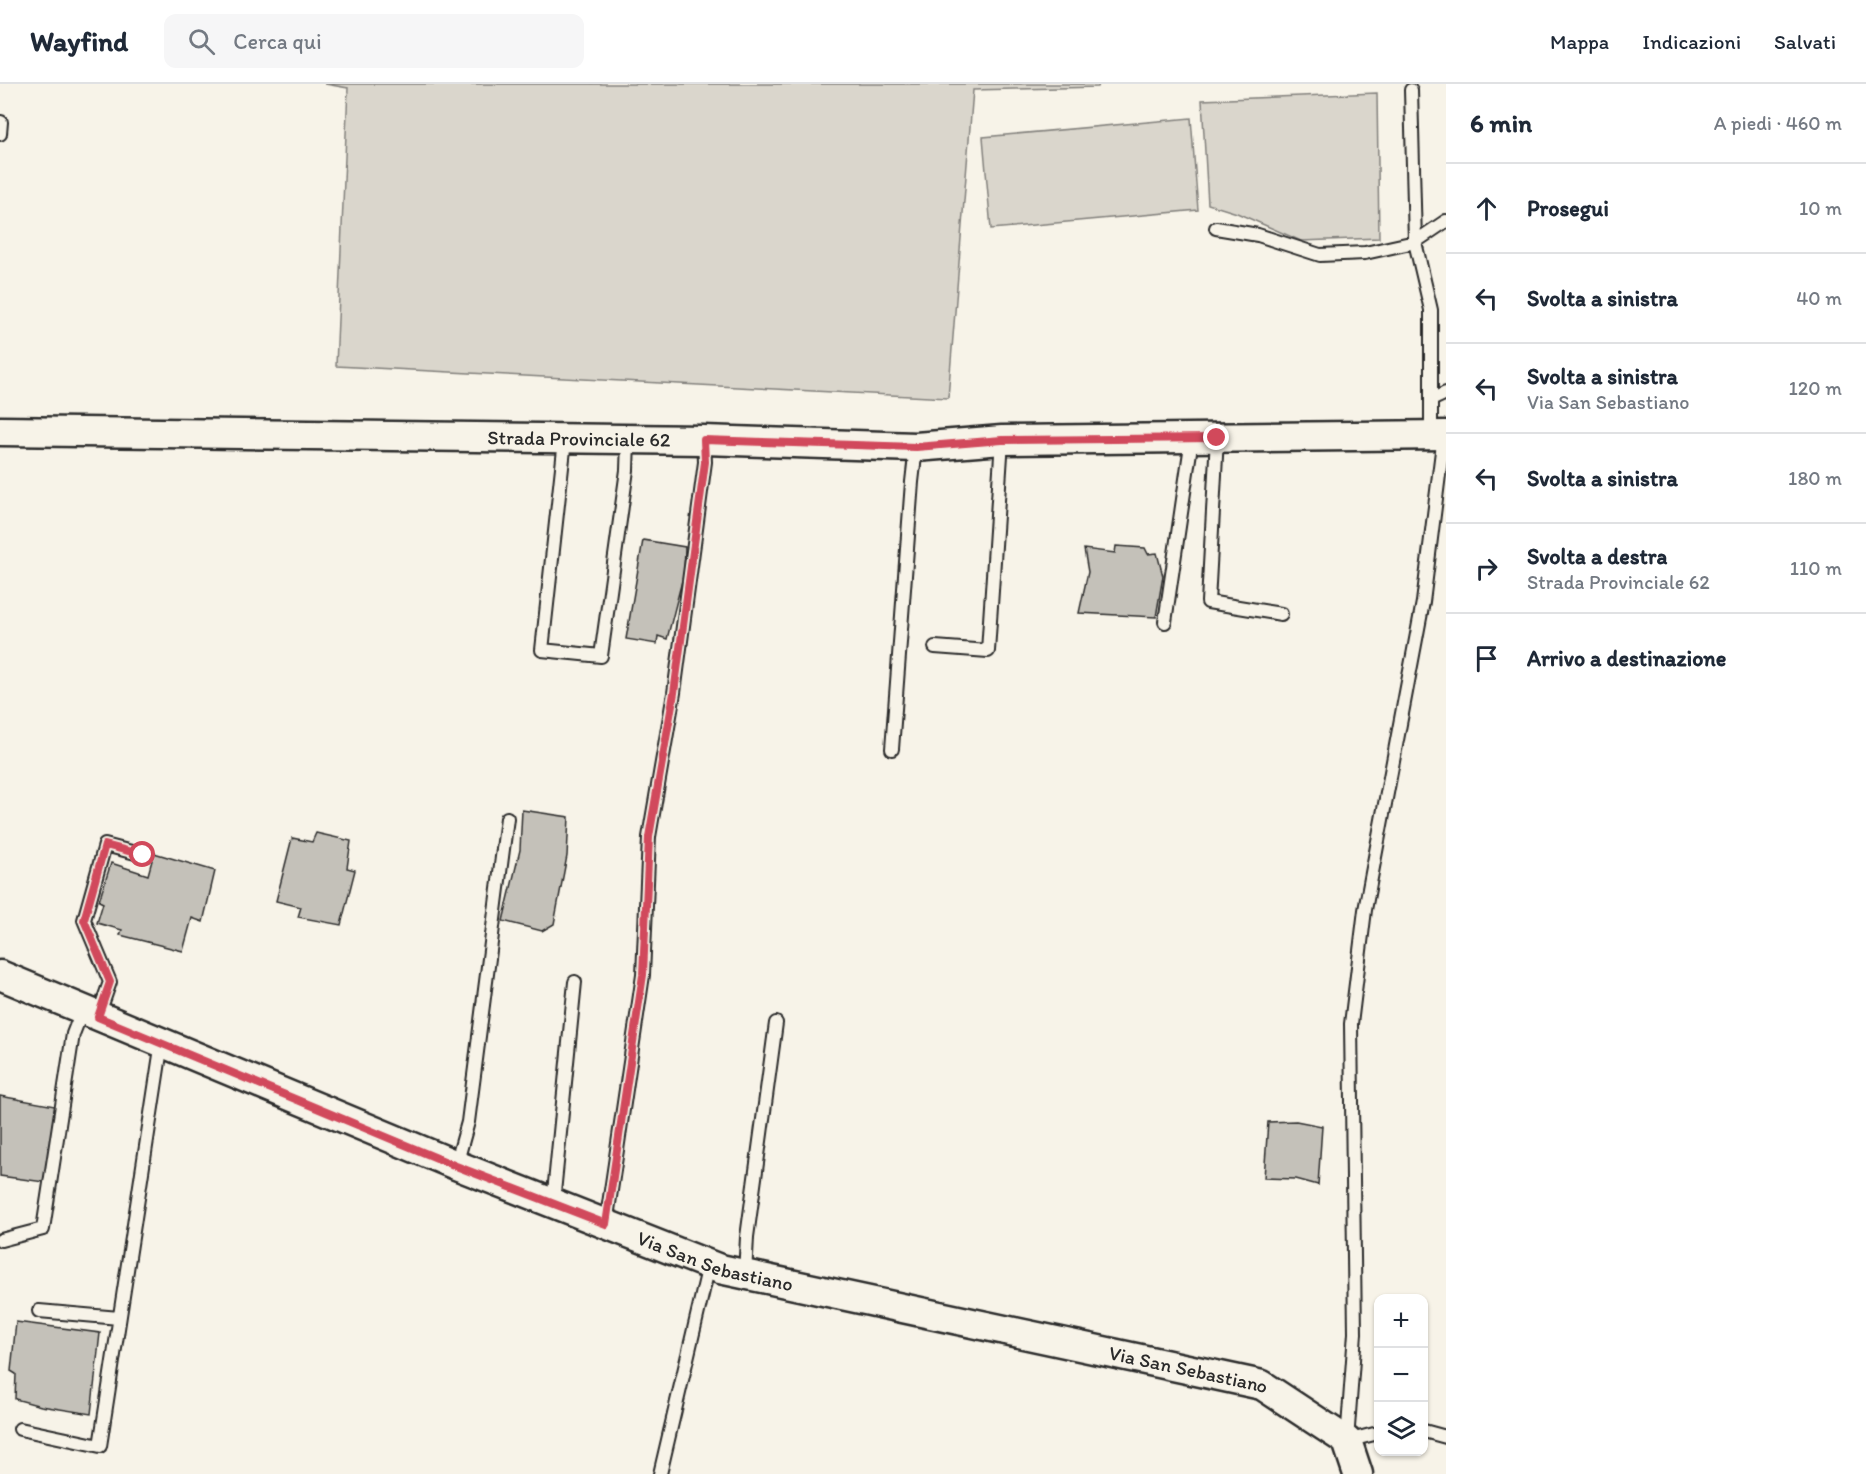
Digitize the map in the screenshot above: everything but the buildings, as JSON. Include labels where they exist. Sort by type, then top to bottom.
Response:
[{"type":"street","name":"Strada Provinciale 62","points":[[0,431],[704,440],[916,447],[1002,440],[1440,436]]},
{"type":"street","name":"Via San Sebastiano","points":[[0,975],[456,1166],[709,1265],[745,1275],[1262,1385],[1347,1441]]},
{"type":"street","points":[[1347,1441],[1358,1474]]},
{"type":"lane","points":[[1374,1434],[1347,1441],[1355,1333],[1351,1024],[1365,910],[1423,602],[1440,436],[1431,400],[1431,310],[1415,242],[1411,90]]},
{"type":"lane","points":[[1216,228],[1258,235],[1320,255],[1365,253],[1415,242],[1446,221]]},
{"type":"lane","points":[[1431,400],[1446,393]]},
{"type":"lane","points":[[1204,438],[1208,602],[1281,614]]},
{"type":"lane","points":[[1165,622],[1204,438]]},
{"type":"lane","points":[[564,440],[542,650],[601,656],[627,470],[628,440]]},
{"type":"lane","points":[[606,1224],[643,975],[649,837],[674,693],[698,520],[705,462],[704,440]]},
{"type":"lane","points":[[935,647],[988,651],[1002,440]]},
{"type":"lane","points":[[892,749],[916,447]]},
{"type":"lane","points":[[456,1166],[468,1122],[507,818]]},
{"type":"lane","points":[[1,1240],[43,1229],[73,1034],[90,1014],[110,982],[84,920],[105,845],[143,855]]},
{"type":"lane","points":[[553,1204],[575,982]]},
{"type":"lane","points":[[745,1275],[747,1237],[776,1023]]},
{"type":"lane","points":[[20,1429],[100,1446],[162,1042]]},
{"type":"lane","points":[[660,1474],[709,1265]]},
{"type":"lane","points":[[39,1311],[119,1318]]},
{"type":"lane","points":[[1428,1432],[1446,1437]]},
{"type":"shaded area","points":[[325,84],[1099,84],[1098,87],[973,90],[948,398],[336,366],[348,88]]},
{"type":"shaded area","points":[[1377,93],[1379,238],[1301,241],[1237,213],[1208,204],[1202,100]]},
{"type":"shaded area","points":[[1191,118],[1198,210],[991,229],[983,137]]},
{"type":"route","points":[[143,855],[105,845],[84,920],[110,982],[98,1017],[456,1166],[606,1224],[643,975],[649,837],[674,693],[705,462],[704,440],[916,447],[1002,440],[1217,438]]}]
